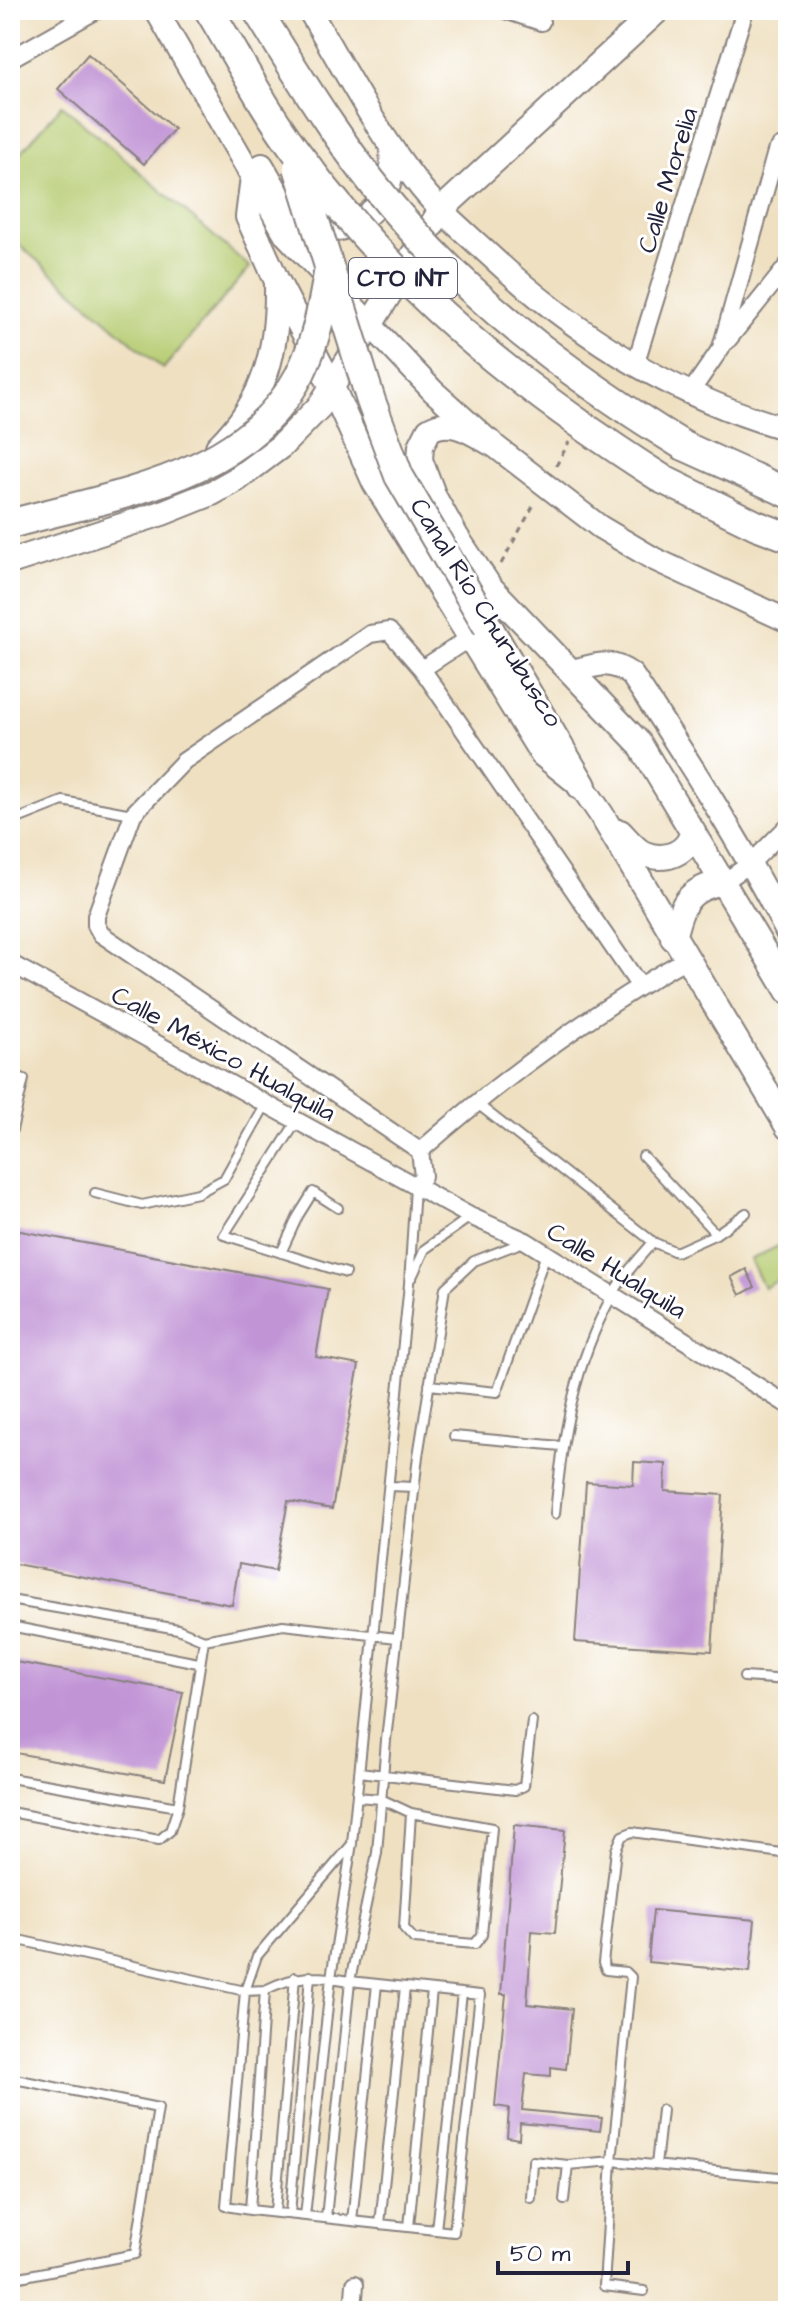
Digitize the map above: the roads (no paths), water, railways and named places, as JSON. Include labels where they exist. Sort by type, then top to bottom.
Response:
[{"type":"highway","name":"CTO INT","points":[[209,10],[292,147],[331,199],[374,249],[469,340],[571,420],[664,480],[756,525],[788,537]]},
{"type":"highway","name":"CTO INT","points":[[257,10],[334,132],[407,224],[458,276],[553,358],[591,386],[684,446],[788,493]]},
{"type":"highway","points":[[292,147],[329,269],[399,476],[480,632],[582,786]]},
{"type":"highway","points":[[10,524],[165,480],[215,460],[249,437],[274,412],[299,375],[318,327],[329,269]]},
{"type":"main road","name":"CTO INT","points":[[156,10],[286,235],[433,391],[491,443],[600,527],[654,559],[788,621]]},
{"type":"main road","name":"CTO INT","points":[[309,10],[391,148],[441,210],[552,309],[635,365],[690,393],[788,429]]},
{"type":"main road","points":[[10,562],[162,513],[212,493],[256,465],[301,428],[332,387],[441,210],[658,10]]},
{"type":"main road","points":[[233,142],[255,154],[297,220],[310,228],[329,232],[342,229],[380,202],[390,181],[391,148]]},
{"type":"main road","name":"Canal Río Churubusco","points":[[253,177],[248,217],[332,387],[375,483],[406,536],[480,632]]},
{"type":"main road","points":[[162,513],[250,410],[275,341],[276,279]]},
{"type":"main road","name":"Canal Río Churubusco","points":[[491,443],[456,426],[435,426],[423,439],[420,452],[429,486],[457,538],[489,586],[639,743],[788,991]]},
{"type":"main road","name":"Canal Río Churubusco","points":[[572,671],[607,663],[619,665],[632,675],[707,789],[788,934]]},
{"type":"main road","points":[[582,786],[788,1127]]},
{"type":"main road","points":[[601,814],[642,853],[648,855],[664,857],[679,853],[691,839],[693,831]]},
{"type":"main road","points":[[673,938],[681,907],[692,892],[724,882]]},
{"type":"street","points":[[10,59],[97,10]]},
{"type":"street","points":[[505,10],[541,22]]},
{"type":"street","name":"Calle Morelia","points":[[635,365],[745,10]]},
{"type":"street","points":[[721,348],[776,152],[780,147],[788,147]]},
{"type":"street","points":[[690,393],[721,348],[788,265]]},
{"type":"street","points":[[415,1186],[423,1176],[420,1151],[101,934],[96,925],[96,916],[133,814],[184,761],[370,634],[389,631],[422,669],[639,985]]},
{"type":"street","points":[[422,669],[480,632]]},
{"type":"street","points":[[724,882],[751,863],[788,826]]},
{"type":"street","points":[[420,1151],[475,1102],[639,985],[686,959]]},
{"type":"street","name":"Calle México Hualquila","points":[[10,963],[415,1186]]},
{"type":"street","name":"Calle Hualquila","points":[[415,1186],[470,1216],[526,1241],[788,1405]]},
{"type":"street","points":[[353,2311],[355,2284]]},
{"type":"lane","points":[[10,822],[63,801],[133,814]]},
{"type":"lane","points":[[10,1073],[24,1079],[10,1138]]},
{"type":"lane","points":[[475,1102],[653,1242],[676,1252],[716,1234],[746,1213]]},
{"type":"lane","points":[[95,1193],[142,1205],[198,1193],[224,1179],[266,1104]]},
{"type":"lane","points":[[297,1121],[224,1235],[346,1273]]},
{"type":"lane","points":[[643,1156],[716,1234]]},
{"type":"lane","points":[[305,2216],[331,1978],[357,1797],[409,1284],[415,1186]]},
{"type":"lane","points":[[281,1253],[313,1192],[338,1208]]},
{"type":"lane","points":[[409,1284],[425,1249],[470,1216]]},
{"type":"lane","points":[[326,2218],[350,1981],[377,1853],[415,1487],[445,1288],[474,1261],[526,1241]]},
{"type":"lane","points":[[555,1514],[561,1446],[578,1373],[612,1296],[653,1242]]},
{"type":"lane","points":[[429,1385],[497,1392],[546,1254]]},
{"type":"lane","points":[[454,1436],[561,1446]]},
{"type":"lane","points":[[389,1486],[415,1487]]},
{"type":"lane","points":[[10,1600],[178,1629],[204,1640],[283,1625],[397,1638]]},
{"type":"lane","points":[[10,1626],[198,1663]]},
{"type":"lane","points":[[10,1812],[159,1840],[170,1831],[178,1807],[204,1640]]},
{"type":"lane","points":[[744,1677],[788,1680]]},
{"type":"lane","points":[[359,1772],[515,1790],[524,1786],[532,1721]]},
{"type":"lane","points":[[10,1778],[178,1807]]},
{"type":"lane","points":[[357,1797],[381,1799],[411,1813],[492,1828],[482,1935],[475,1944],[414,1939],[404,1928],[411,1813]]},
{"type":"lane","points":[[644,2291],[604,2286],[612,2161],[631,1977],[626,1972],[606,1970],[603,1963],[616,1850],[622,1836],[632,1832],[788,1854]]},
{"type":"lane","points":[[10,1938],[245,1991],[265,1990],[295,1977],[310,1976],[480,1995],[454,2232],[226,2206],[245,1991],[257,1956],[352,1843]]},
{"type":"lane","points":[[290,2214],[310,1976]]},
{"type":"lane","points":[[275,2212],[295,1977]]},
{"type":"lane","points":[[352,2221],[377,1984]]},
{"type":"lane","points":[[380,2224],[405,1987]]},
{"type":"lane","points":[[250,2210],[265,1990]]},
{"type":"lane","points":[[409,2227],[432,1990]]},
{"type":"lane","points":[[436,2230],[462,1993]]},
{"type":"lane","points":[[10,2078],[158,2108],[135,2254],[10,2279]]},
{"type":"lane","points":[[656,2165],[662,2110]]},
{"type":"lane","points":[[531,2198],[533,2161],[568,2165],[612,2161],[788,2178]]},
{"type":"lane","points":[[564,2200],[568,2165]]}]
